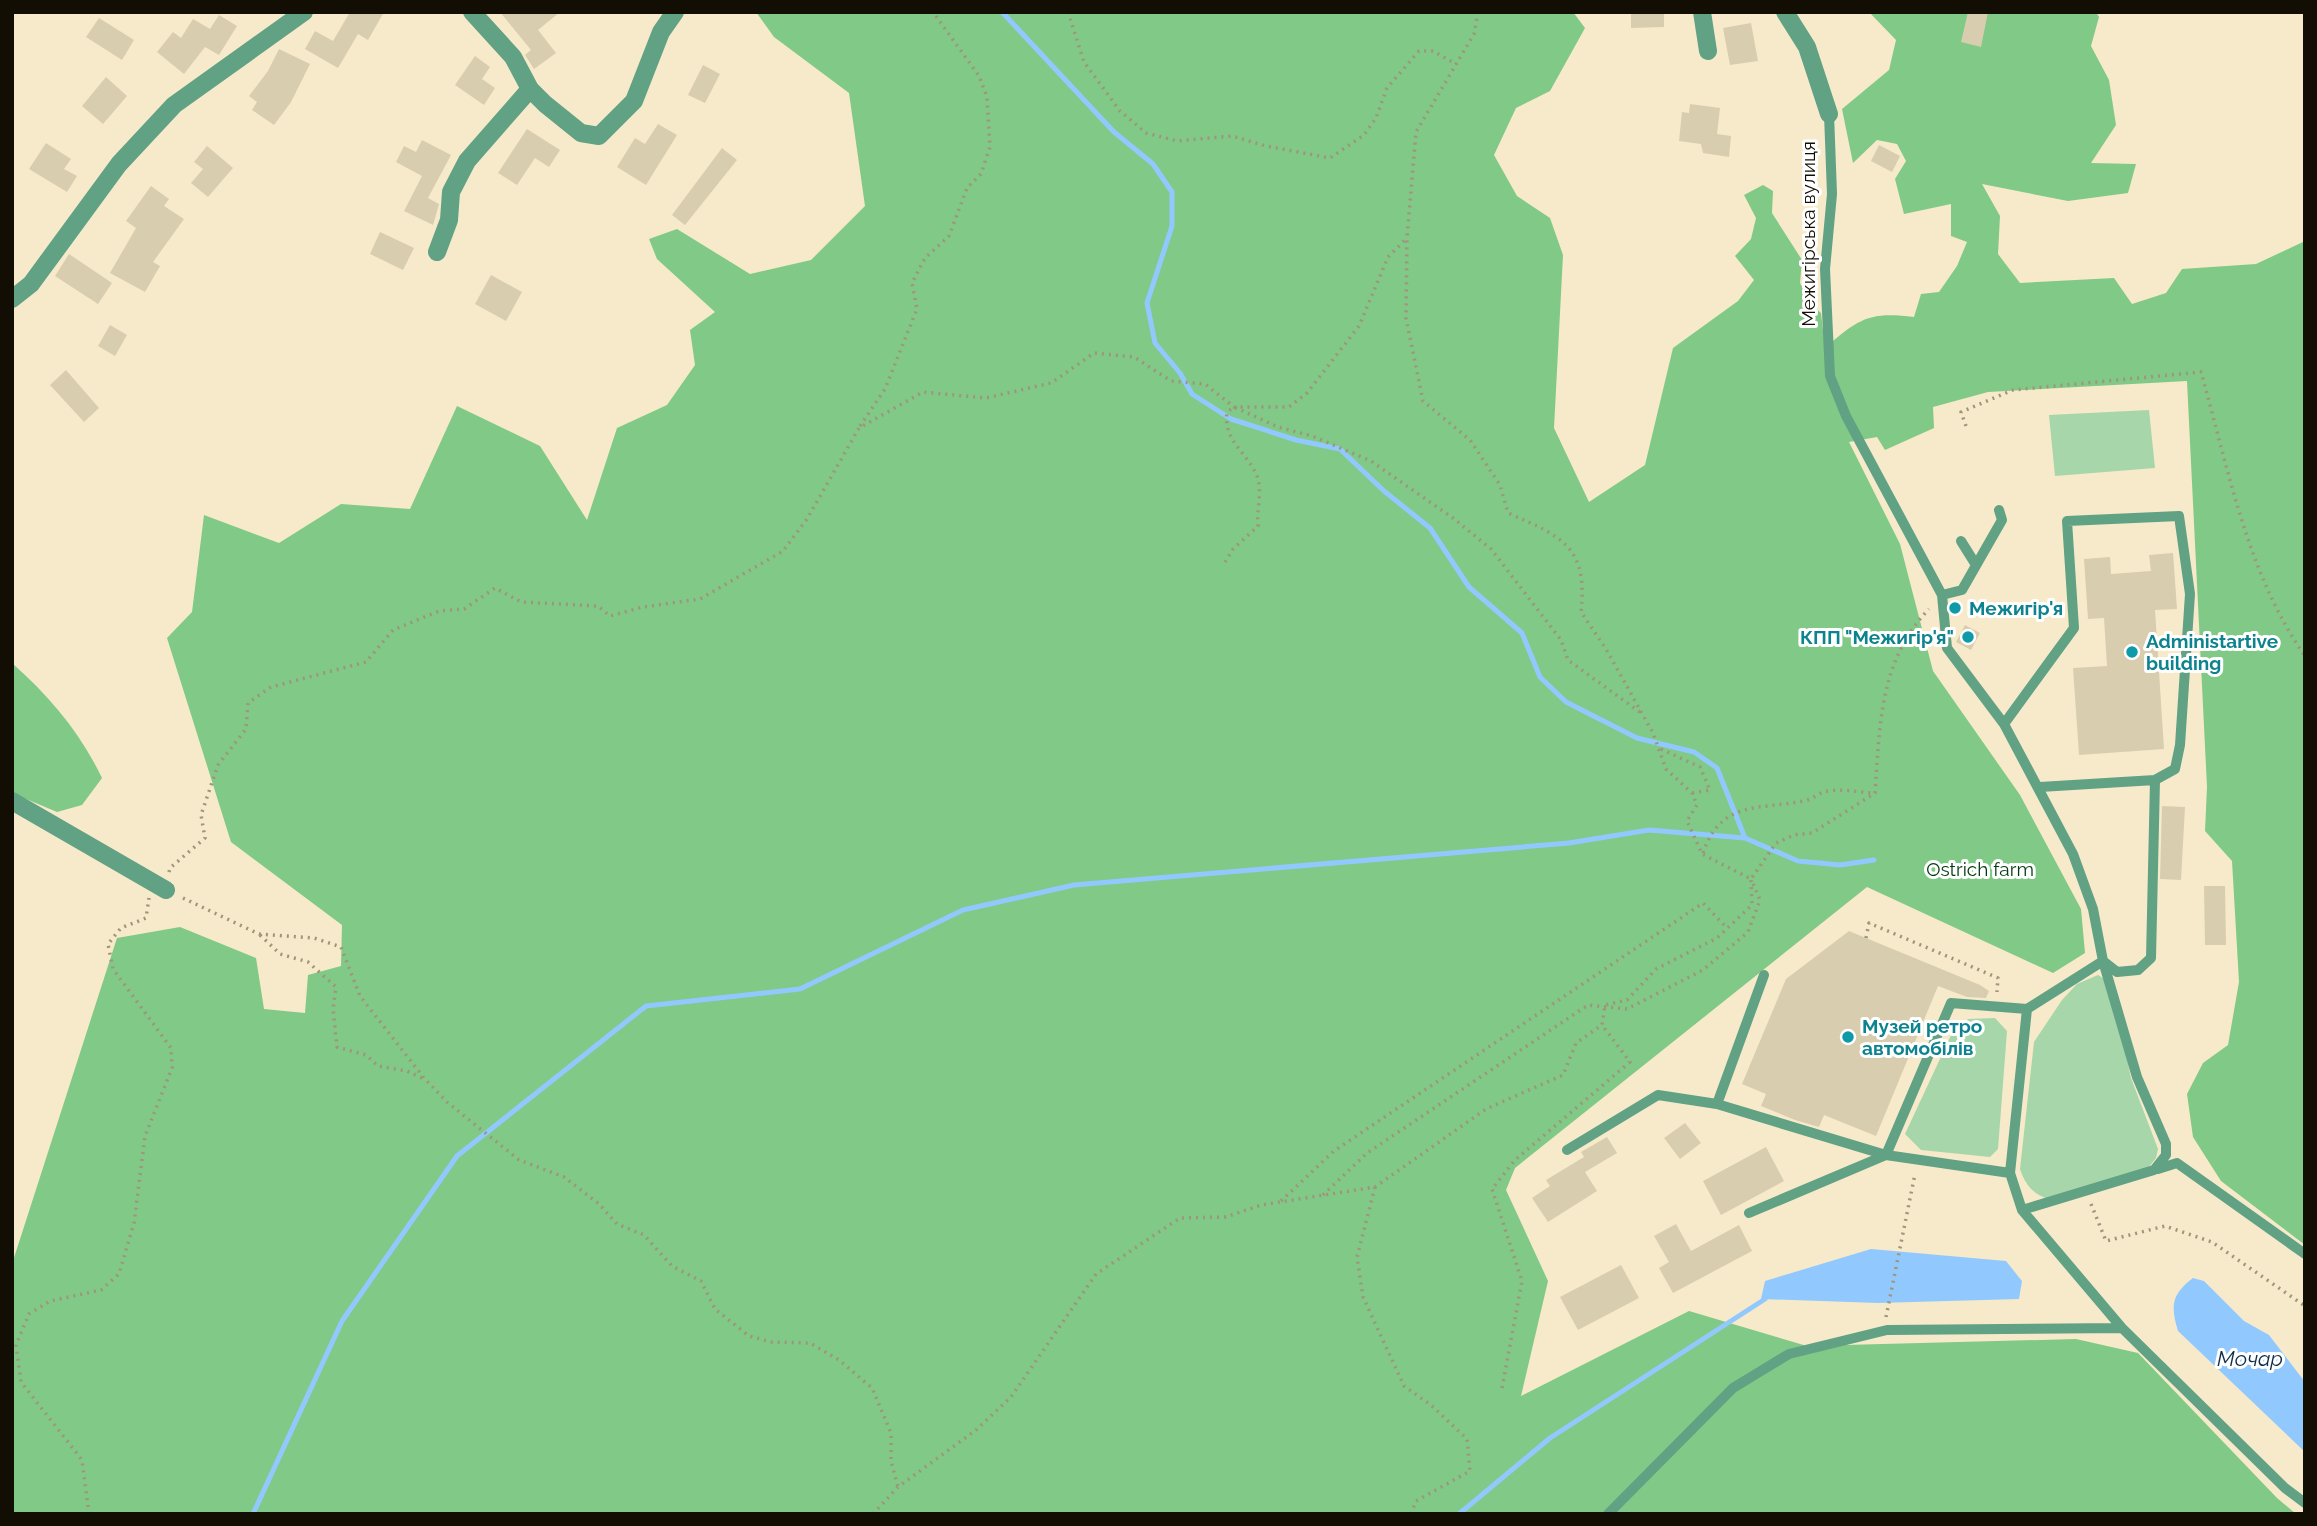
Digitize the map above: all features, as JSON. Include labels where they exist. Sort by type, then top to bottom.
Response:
[{"type":"street","points":[[12,299],[31,284],[119,164],[174,105],[304,12]]},
{"type":"street","points":[[472,12],[513,57],[530,89],[581,133],[599,136],[634,102],[662,32],[674,12]]},
{"type":"street","points":[[1702,12],[1708,51]]},
{"type":"street","name":"Межигірська вулиця","points":[[1785,12],[1807,47],[1829,114]]},
{"type":"street","points":[[437,251],[449,220],[452,192],[467,161],[530,89]]},
{"type":"street","points":[[12,801],[166,890]]},
{"type":"lane","name":"Межигірська вулиця","points":[[1829,114],[1832,194],[1825,270],[1830,376],[1846,416],[1942,595],[1947,648],[2004,723]]},
{"type":"lane","points":[[1942,595],[1962,590],[2002,520],[1999,510]]},
{"type":"lane","points":[[2040,787],[2155,780],[2175,769],[2180,745],[2190,594],[2179,516],[2067,521],[2074,628],[2004,723],[2073,854],[2093,909],[2103,961],[2137,1077],[2166,1144],[2166,1155],[2154,1170]]},
{"type":"lane","points":[[1961,541],[1976,565]]},
{"type":"lane","points":[[2103,961],[2116,972],[2138,970],[2151,958],[2155,780]]},
{"type":"lane","points":[[1749,1213],[1886,1155],[1951,1003],[2027,1009],[2103,961]]},
{"type":"lane","points":[[1717,1104],[1763,975]]},
{"type":"lane","points":[[2027,1009],[2010,1173],[2022,1210],[2122,1328],[2285,1488],[2305,1503]]},
{"type":"lane","points":[[1567,1150],[1658,1095],[1717,1104],[1886,1155],[2010,1173]]},
{"type":"lane","points":[[2022,1210],[2177,1163],[2305,1254]]},
{"type":"lane","points":[[1608,1514],[1733,1388],[1789,1354],[1886,1330],[2122,1328]]},
{"type":"path","points":[[424,1078],[407,1071],[377,1066],[366,1055],[337,1047],[333,1009],[337,987],[308,962],[280,954],[259,934],[166,890],[170,868],[205,838],[201,815],[218,765],[246,729],[248,703],[271,688],[366,662],[393,630],[439,611],[464,609],[495,588],[521,602],[598,606],[610,616],[643,607],[700,599],[783,551],[807,519],[859,428],[886,389],[917,309],[912,283],[925,258],[949,236],[967,188],[981,174],[990,147],[987,97],[979,76],[933,12]]},
{"type":"path","points":[[1068,12],[1084,62],[1121,111],[1146,133],[1177,141],[1232,136],[1266,146],[1331,158],[1364,135],[1376,118],[1387,88],[1419,51],[1433,51],[1457,65]]},
{"type":"path","points":[[1321,1197],[1367,1153],[1588,1005],[1627,1009],[1703,970],[1748,932],[1760,900],[1751,879],[1702,854],[1687,821],[1697,806],[1692,793],[1666,769],[1653,733],[1581,612],[1584,583],[1574,552],[1544,529],[1508,513],[1500,485],[1470,440],[1423,401],[1406,318],[1407,238],[1416,132],[1474,34],[1478,12]]},
{"type":"path","points":[[1225,562],[1233,550],[1258,526],[1260,500],[1258,478],[1227,432],[1227,412],[1234,407],[1289,407],[1307,393],[1359,326],[1388,257],[1407,238]]},
{"type":"path","points":[[859,428],[923,392],[986,398],[1051,383],[1094,353],[1134,357],[1171,381],[1205,384],[1234,407],[1278,428],[1312,436],[1371,461],[1453,518],[1491,549],[1561,640],[1568,660],[1643,715]]},
{"type":"path","points":[[1966,426],[1961,412],[2013,390],[2201,372],[2252,550],[2290,634],[2305,656]]},
{"type":"path","points":[[1875,793],[1882,704],[1892,667],[1910,629],[1942,595]]},
{"type":"path","points":[[1661,749],[1700,767],[1710,790],[1692,793]]},
{"type":"path","points":[[1702,854],[1709,834],[1727,817],[1745,808],[1807,801],[1824,792],[1875,793]]},
{"type":"path","points":[[1605,1005],[1627,1000],[1656,969],[1717,938],[1752,905],[1751,879],[1776,843],[1794,835],[1812,833],[1875,793]]},
{"type":"path","points":[[89,1514],[82,1460],[21,1382],[16,1345],[29,1314],[50,1301],[101,1290],[119,1275],[134,1223],[145,1136],[172,1068],[171,1048],[113,970],[108,944],[121,928],[146,918],[148,879]]},
{"type":"path","points":[[1280,1203],[1334,1151],[1703,904],[1727,928]]},
{"type":"path","points":[[1866,939],[1869,923],[1998,978],[1995,1007]]},
{"type":"path","points":[[259,934],[314,938],[341,947],[360,996],[424,1078],[447,1102],[519,1160],[564,1177],[600,1203],[617,1224],[644,1235],[672,1266],[701,1282],[715,1309],[749,1336],[771,1342],[810,1343],[872,1388],[891,1433],[891,1461],[898,1487]]},
{"type":"path","points":[[1502,1388],[1522,1281],[1492,1189],[1515,1160],[1630,1062],[1602,1025],[1605,1005]]},
{"type":"path","points":[[873,1514],[898,1487],[976,1430],[1011,1397],[1096,1274],[1180,1218],[1226,1217],[1261,1205],[1375,1188],[1486,1110],[1563,1075],[1576,1043],[1602,1025]]},
{"type":"path","points":[[1885,1314],[1918,1160]]},
{"type":"path","points":[[1375,1188],[1357,1257],[1363,1297],[1404,1386],[1431,1405],[1467,1439],[1470,1471],[1416,1501],[1411,1514]]},
{"type":"path","points":[[2088,1199],[2106,1241],[2165,1226],[2212,1242],[2305,1306]]},
{"type":"green space","name":"Ostrich farm","points":[[756,12],[1573,12],[1585,28],[1550,91],[1516,108],[1494,155],[1517,196],[1550,218],[1563,255],[1554,428],[1589,502],[1645,465],[1673,348],[1738,301],[1754,280],[1735,256],[1751,239],[1756,218],[1744,195],[1763,185],[1773,191],[1772,213],[1802,260],[1800,283],[1812,305],[1821,313],[1825,348],[1865,319],[1886,315],[1914,317],[1921,294],[1939,292],[1957,266],[1967,242],[1951,236],[1951,204],[1904,214],[1895,179],[1906,161],[1897,144],[1877,140],[1853,163],[1842,109],[1889,70],[1896,40],[1869,12],[2096,12],[2099,17],[2091,46],[2109,80],[2116,125],[2091,163],[2136,164],[2128,193],[2068,201],[1982,184],[2000,216],[1998,254],[2020,283],[2114,278],[2132,304],[2166,293],[2182,269],[2256,264],[2305,241],[2305,1245],[2221,1181],[2193,1137],[2187,1094],[2203,1063],[2228,1045],[2239,982],[2232,861],[2205,831],[2207,787],[2187,381],[1988,392],[1933,407],[1934,428],[1885,450],[1877,437],[1849,442],[1900,544],[1933,671],[2020,795],[2081,909],[2085,953],[2053,973],[1867,887],[1515,1168],[1506,1190],[1548,1281],[1521,1396],[1689,1311],[1807,1346],[2076,1339],[2138,1353],[2277,1498],[2296,1514],[12,1514],[12,1264],[117,938],[180,927],[256,958],[264,1009],[305,1013],[308,975],[341,966],[342,925],[231,842],[167,638],[192,612],[204,515],[279,543],[341,504],[410,509],[457,406],[540,446],[587,520],[617,428],[667,405],[695,365],[690,330],[715,312],[657,259],[649,239],[677,229],[750,274],[811,260],[865,206],[849,93],[774,37]]},
{"type":"green space","points":[[2149,410],[2155,468],[2055,476],[2049,415]]},
{"type":"green space","points":[[12,663],[63,716],[84,745],[102,778],[82,805],[57,812],[12,793]]},
{"type":"green space","points":[[2098,975],[2108,981],[2113,994],[2131,1078],[2158,1149],[2156,1158],[2148,1168],[2053,1200],[2032,1190],[2020,1169],[2034,1042],[2062,1000],[2077,984]]},
{"type":"green space","points":[[1995,1018],[2007,1031],[1998,1149],[1990,1157],[1921,1150],[1905,1134],[1953,1031],[1968,1019]]},
{"type":"water","points":[[1871,1249],[2006,1261],[2022,1281],[2019,1299],[1878,1303],[1761,1299],[1765,1281]]},
{"type":"water","name":"Мочар","points":[[2193,1278],[2204,1281],[2244,1321],[2269,1335],[2305,1382],[2305,1452],[2178,1331],[2174,1314],[2175,1301],[2181,1289]]},
{"type":"building","points":[[350,12],[384,12],[368,40],[358,34],[338,68],[305,49],[315,31],[333,41]]},
{"type":"building","points":[[500,12],[560,12],[538,30],[556,53],[534,69],[525,55],[531,50]]},
{"type":"building","points":[[1631,12],[1664,12],[1664,27],[1631,28]]},
{"type":"building","points":[[1968,12],[1988,12],[1981,47],[1961,42]]},
{"type":"building","points":[[219,15],[237,26],[219,55],[205,47],[184,74],[157,52],[173,32],[181,38],[193,19],[210,29]]},
{"type":"building","points":[[99,18],[134,40],[122,60],[86,37]]},
{"type":"building","points":[[1751,23],[1758,61],[1730,65],[1723,28]]},
{"type":"building","points":[[279,49],[310,64],[291,102],[274,125],[252,110],[257,102],[249,96],[268,71]]},
{"type":"building","points":[[475,56],[490,67],[482,79],[495,88],[484,105],[455,85]]},
{"type":"building","points":[[703,65],[720,74],[705,103],[688,95]]},
{"type":"building","points":[[106,77],[127,96],[103,124],[82,106]]},
{"type":"building","points":[[1690,104],[1720,108],[1717,134],[1731,136],[1729,157],[1703,153],[1701,144],[1679,141],[1682,112],[1689,113]]},
{"type":"building","points":[[658,124],[677,135],[646,185],[617,167],[635,138],[645,144]]},
{"type":"building","points":[[527,129],[560,150],[549,167],[535,158],[517,185],[498,173]]},
{"type":"building","points":[[422,140],[451,155],[428,198],[439,204],[433,225],[404,211],[422,176],[396,162],[404,146],[416,152]]},
{"type":"building","points":[[46,143],[71,159],[64,169],[77,176],[67,192],[29,169]]},
{"type":"building","points":[[1879,145],[1900,156],[1892,172],[1871,161]]},
{"type":"building","points":[[207,146],[233,168],[208,197],[191,183],[203,169],[194,162]]},
{"type":"building","points":[[722,148],[737,160],[685,225],[672,215]]},
{"type":"building","points":[[151,186],[169,199],[164,206],[184,219],[153,262],[160,266],[145,292],[110,273],[136,228],[126,221]]},
{"type":"building","points":[[380,232],[414,248],[403,270],[370,254]]},
{"type":"building","points":[[69,254],[112,283],[98,304],[55,276]]},
{"type":"building","points":[[491,275],[522,292],[506,321],[475,304]]},
{"type":"building","points":[[110,325],[127,335],[115,356],[98,346]]},
{"type":"building","points":[[66,370],[99,408],[84,422],[50,385]]},
{"type":"building","name":"Administartive building","points":[[2173,553],[2177,609],[2155,610],[2164,749],[2079,755],[2073,668],[2107,666],[2104,618],[2088,619],[2084,559],[2110,557],[2111,574],[2151,571],[2149,555]]},
{"type":"building","name":"КПП \"Межигір'я\"","points":[[1965,625],[1980,633],[1971,650],[1956,642]]},
{"type":"building","points":[[2162,806],[2185,807],[2181,880],[2160,879]]},
{"type":"building","points":[[2204,886],[2225,886],[2226,945],[2205,945]]},
{"type":"building","points":[[1849,931],[1989,991],[1986,998],[1967,997],[1938,986],[1876,1136],[1824,1115],[1819,1127],[1795,1120],[1761,1106],[1766,1094],[1742,1084],[1786,979]]},
{"type":"building","points":[[1685,1123],[1701,1143],[1680,1159],[1664,1138]]},
{"type":"building","points":[[1607,1137],[1617,1153],[1585,1172],[1597,1191],[1548,1222],[1532,1198],[1550,1186],[1546,1180],[1584,1157],[1581,1152]]},
{"type":"building","points":[[1766,1147],[1784,1181],[1721,1215],[1703,1181]]},
{"type":"building","points":[[1676,1224],[1691,1251],[1739,1225],[1752,1251],[1673,1293],[1659,1268],[1669,1262],[1654,1236]]},
{"type":"building","points":[[1621,1265],[1639,1298],[1578,1330],[1560,1297]]},
{"type":"waterway","points":[[1002,12],[1114,132],[1153,164],[1172,192],[1172,226],[1147,303],[1155,343],[1180,373],[1192,394],[1231,419],[1296,440],[1340,449],[1384,491],[1430,528],[1469,587],[1522,633],[1540,677],[1566,702],[1637,738],[1694,752],[1717,768],[1745,838]]},
{"type":"waterway","points":[[253,1514],[342,1321],[457,1156],[646,1006],[800,989],[963,910],[1074,885],[1569,843],[1649,830],[1745,838],[1798,861],[1840,865],[1874,860]]},
{"type":"waterway","points":[[1459,1514],[1550,1438],[1765,1299]]},
{"type":"place","name":"Межигір'я","points":[[1955,608]]},
{"type":"place","name":"КПП \"Межигір'я\"","points":[[1968,637]]},
{"type":"place","name":"Administartive building","points":[[2132,652]]},
{"type":"place","name":"Музей ретро автомобілів","points":[[1848,1037]]}]
